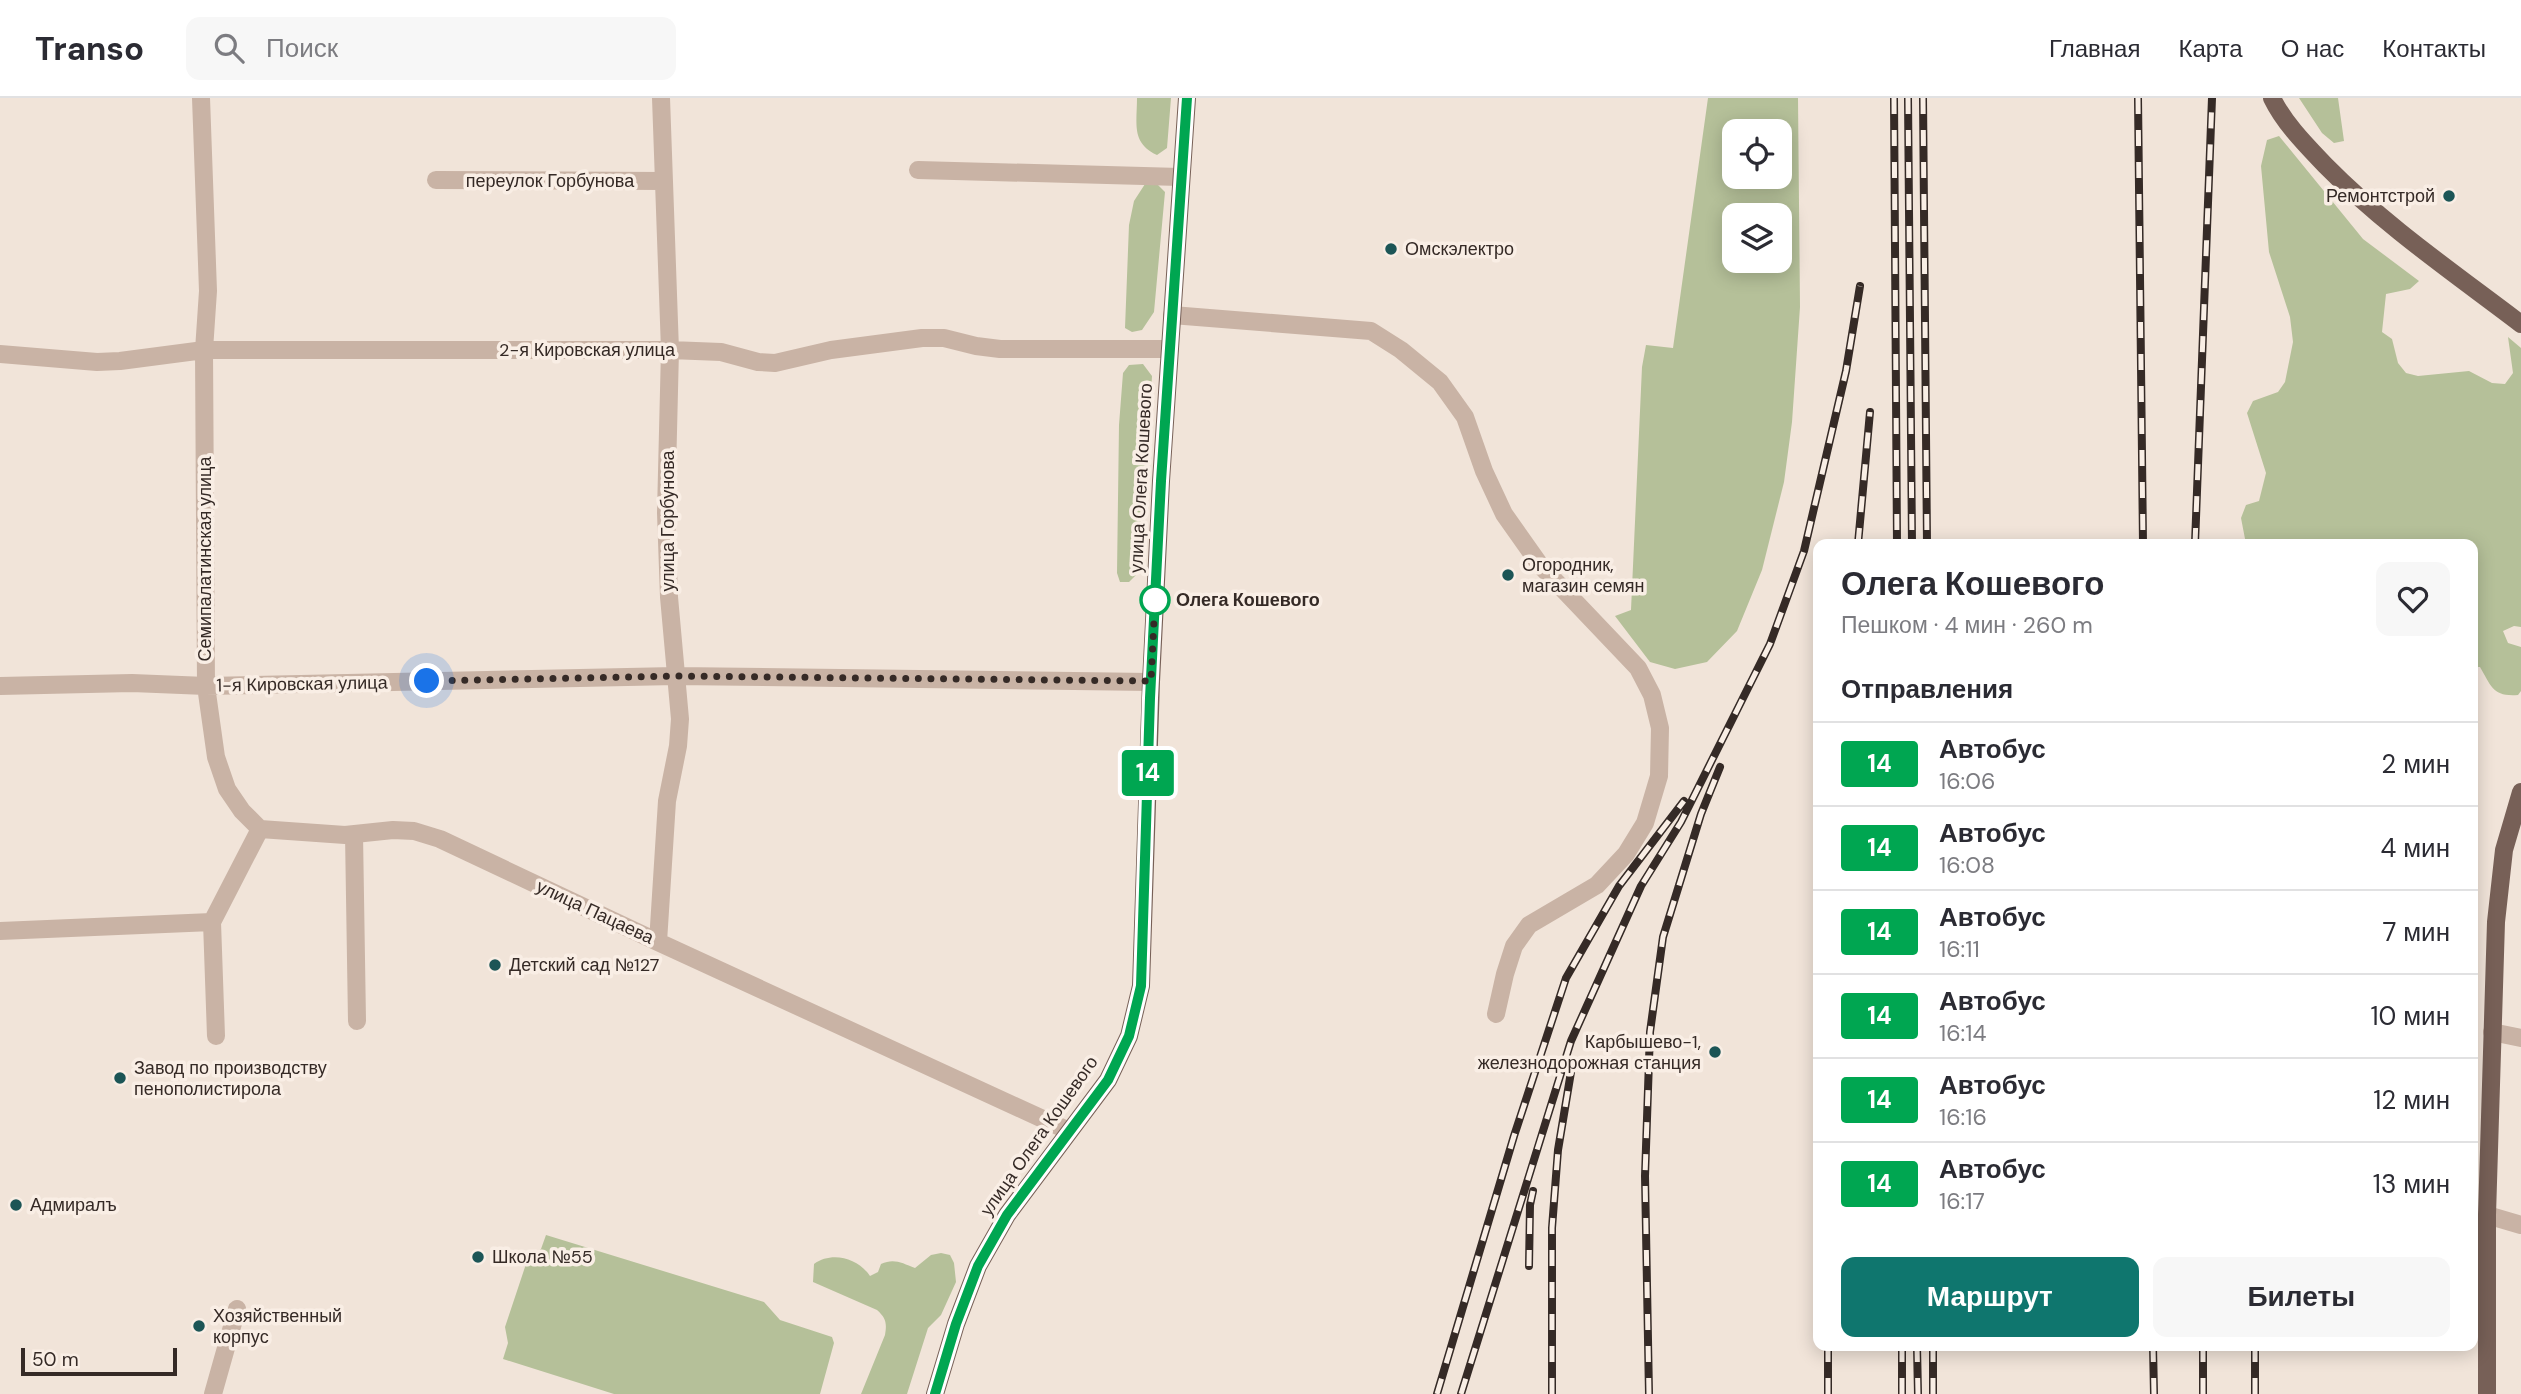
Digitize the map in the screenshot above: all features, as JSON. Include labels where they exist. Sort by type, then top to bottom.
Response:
[{"type":"main road","name":"улица Олега Кошевого","points":[[934,1394],[978,1266],[1007,1215],[1108,1080],[1129,1036],[1141,986],[1151,681],[1180,177],[1187,98]]},
{"type":"main road","points":[[2272,98],[2303,142],[2383,220],[2521,324]]},
{"type":"main road","points":[[2487,1394],[2487,1215],[2496,922],[2502,862],[2521,792]]},
{"type":"street","name":"Семипалатинская улица","points":[[201,98],[208,291],[204,349],[206,686],[216,757],[227,789],[242,811],[260,829]]},
{"type":"street","name":"улица Горбунова","points":[[658,942],[667,801],[678,746],[680,719],[668,597],[666,513],[670,350],[661,98]]},
{"type":"street","points":[[918,170],[1180,177]]},
{"type":"street","name":"переулок Горбунова","points":[[436,180],[664,181]]},
{"type":"street","points":[[1172,315],[1371,331],[1401,349],[1440,382],[1465,417],[1484,471],[1504,514],[1540,565],[1637,668],[1651,695],[1660,728],[1659,776],[1646,823],[1626,854],[1597,885],[1530,925],[1514,946],[1496,1014]]},
{"type":"street","name":"2-я Кировская улица","points":[[0,354],[97,362],[204,349],[670,350],[721,352],[758,362],[775,363],[831,350],[922,338],[944,338],[1000,349],[1170,349]]},
{"type":"street","name":"1-я Кировская улица","points":[[0,685],[132,683],[206,686],[675,676],[1151,681]]},
{"type":"street","points":[[216,1036],[212,922],[260,829]]},
{"type":"street","name":"улица Пацаева","points":[[260,829],[318,834],[414,831],[440,839],[1069,1130]]},
{"type":"street","points":[[354,834],[357,1021]]},
{"type":"street","points":[[0,931],[212,922]]},
{"type":"street","points":[[2492,1032],[2521,1038]]},
{"type":"street","points":[[2487,1215],[2521,1225]]},
{"type":"street","points":[[213,1394],[237,1309]]},
{"type":"green space","points":[[1137,98],[1171,98],[1167,148],[1157,155],[1139,139],[1136,124]]},
{"type":"green space","points":[[1708,98],[1798,98],[1800,307],[1792,422],[1784,482],[1762,570],[1737,631],[1707,662],[1675,669],[1650,662],[1615,616],[1631,610],[1642,367],[1646,345],[1673,348]]},
{"type":"green space","points":[[2299,98],[2338,98],[2344,141],[2334,143],[2322,133]]},
{"type":"green space","points":[[2279,136],[2363,239],[2419,281],[2410,289],[2386,294],[2382,332],[2392,339],[2398,363],[2406,373],[2418,376],[2469,371],[2492,383],[2505,384],[2513,373],[2508,337],[2521,348],[2521,627],[2514,626],[2503,631],[2508,643],[2521,647],[2521,691],[2518,695],[2498,692],[2478,667],[2478,539],[2245,539],[2241,518],[2246,505],[2259,501],[2266,473],[2247,413],[2253,401],[2278,392],[2285,382],[2293,342],[2290,317],[2269,252],[2261,166],[2267,140]]},
{"type":"green space","points":[[1156,183],[1165,192],[1154,312],[1142,330],[1132,332],[1125,328],[1129,225],[1134,201],[1145,184]]},
{"type":"green space","points":[[1143,364],[1152,376],[1141,570],[1129,582],[1120,582],[1117,573],[1119,425],[1123,373],[1129,365]]},
{"type":"green space","points":[[546,1235],[764,1302],[780,1320],[832,1337],[834,1343],[820,1394],[614,1394],[503,1359],[508,1343],[505,1327],[528,1258],[541,1249]]},
{"type":"green space","points":[[931,1255],[950,1255],[954,1263],[956,1282],[941,1315],[928,1328],[907,1394],[861,1394],[885,1335],[885,1321],[877,1310],[813,1282],[814,1264],[829,1258],[844,1258],[859,1265],[870,1276],[878,1272],[881,1264],[886,1262],[898,1262],[915,1268]]},
{"type":"railway","points":[[1894,98],[1897,539]]},
{"type":"railway","points":[[1908,98],[1912,539]]},
{"type":"railway","points":[[1923,98],[1927,539]]},
{"type":"railway","points":[[2138,98],[2143,539]]},
{"type":"railway","points":[[2195,539],[2212,98]]},
{"type":"railway","points":[[1461,1394],[1571,1041],[1641,886],[1681,822],[1770,644],[1804,551],[1846,371],[1860,286]]},
{"type":"railway","points":[[1858,539],[1870,412]]},
{"type":"railway","points":[[1649,1394],[1645,1176],[1650,1032],[1663,937],[1701,814],[1720,767]]},
{"type":"railway","points":[[1437,1394],[1514,1136],[1566,978],[1619,886],[1684,801]]},
{"type":"railway","points":[[1552,1394],[1552,1228],[1558,1150],[1573,1060]]},
{"type":"railway","points":[[1529,1266],[1530,1205],[1533,1191]]},
{"type":"railway","points":[[1828,1351],[1828,1394]]},
{"type":"railway","points":[[1902,1351],[1902,1394]]},
{"type":"railway","points":[[1917,1351],[1918,1394]]},
{"type":"railway","points":[[1933,1351],[1933,1394]]},
{"type":"railway","points":[[2153,1351],[2154,1394]]},
{"type":"railway","points":[[2203,1351],[2203,1394]]},
{"type":"railway","points":[[2255,1351],[2255,1394]]},
{"type":"bus line","name":"14","points":[[935,1394],[956,1324],[978,1266],[1007,1215],[1108,1080],[1129,1036],[1141,986],[1150,698],[1161,481],[1187,98]]},
{"type":"place","name":"Ремонтстрой","points":[[2449,196]]},
{"type":"place","name":"Омскэлектро","points":[[1391,249]]},
{"type":"place","name":"Огородник, магазин семян","points":[[1508,575]]},
{"type":"place","name":"Олега Кошевого","points":[[1155,600]]},
{"type":"place","name":"Детский сад №127","points":[[495,965]]},
{"type":"place","name":"Карбышево-1, железнодорожная станция","points":[[1715,1052]]},
{"type":"place","name":"Завод по производству пенополистирола","points":[[120,1078]]},
{"type":"place","name":"Адмиралъ","points":[[16,1205]]},
{"type":"place","name":"Школа №55","points":[[478,1257]]},
{"type":"place","name":"Хозяйственный корпус","points":[[199,1326]]},
{"type":"route","points":[[427,681],[675,676],[1151,681],[1155,600]]}]
